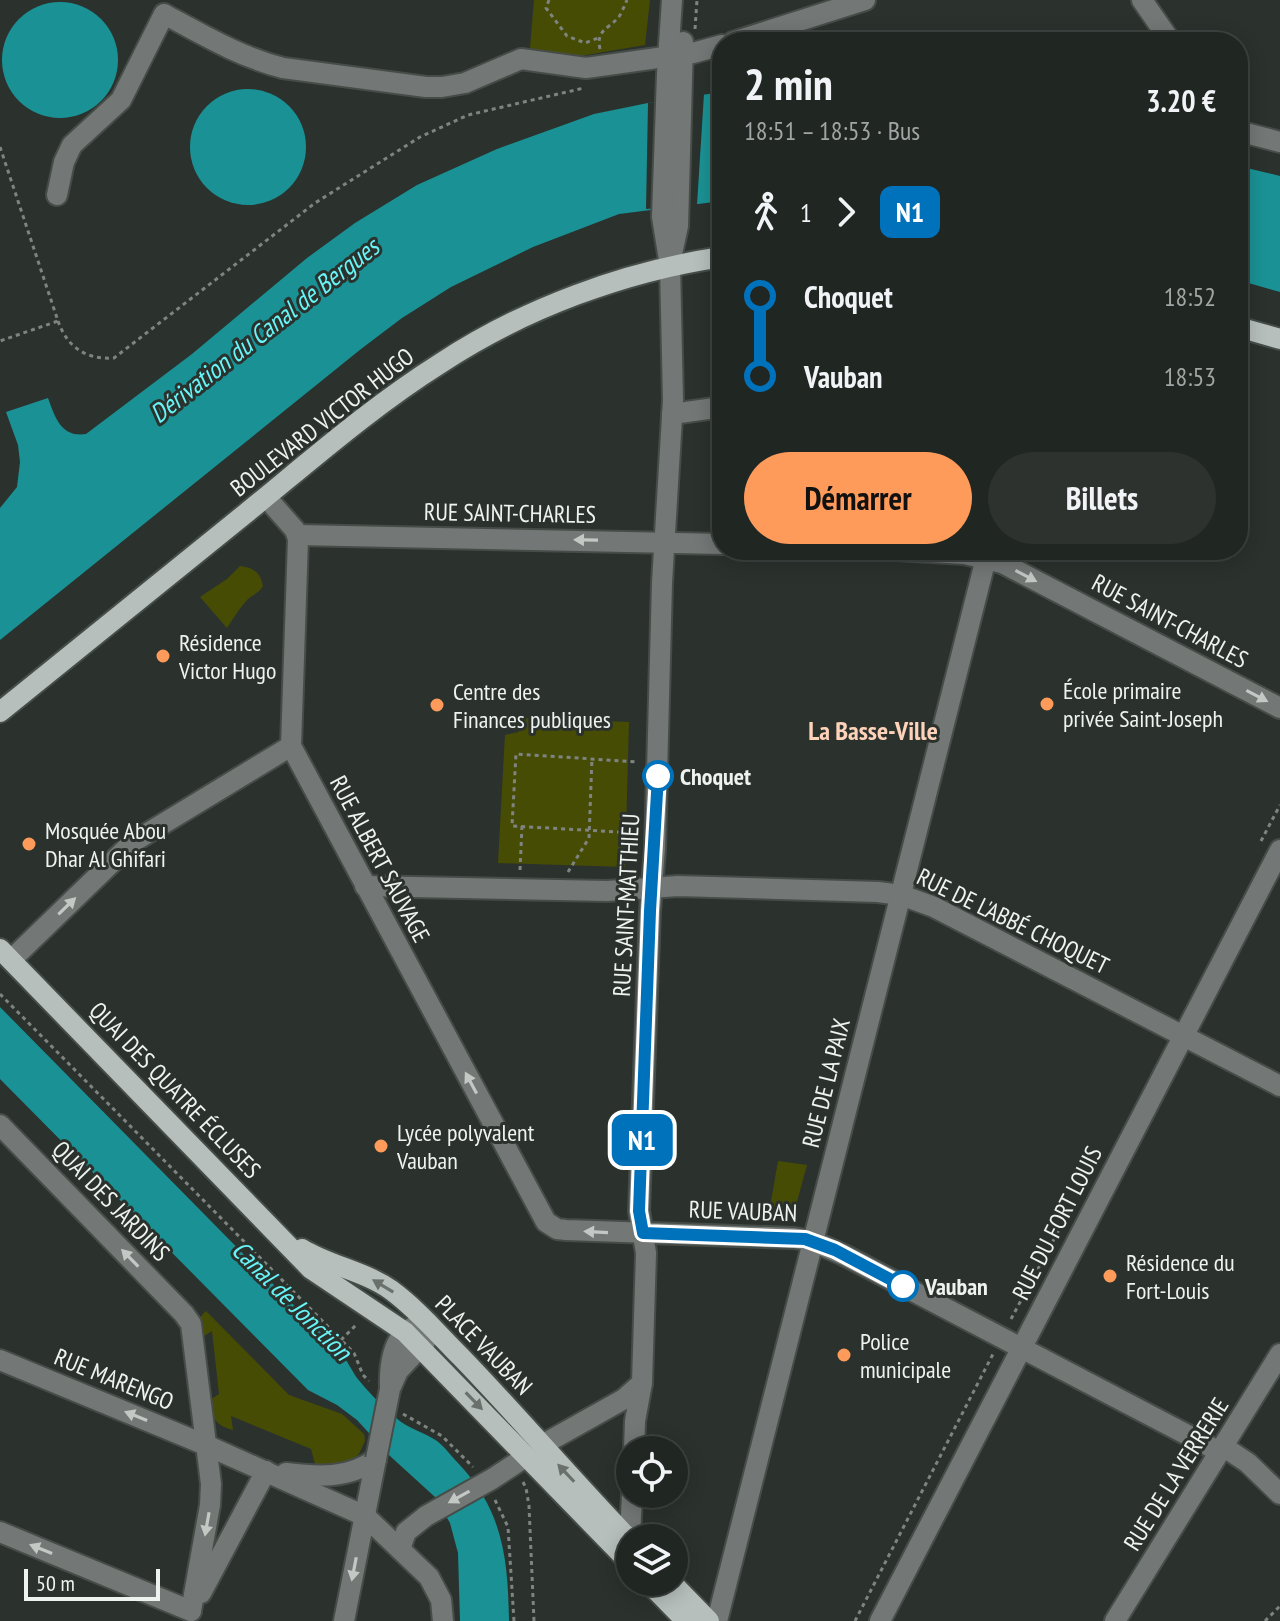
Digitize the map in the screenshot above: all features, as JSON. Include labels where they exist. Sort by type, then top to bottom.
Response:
[{"type":"main road","name":"BOULEVARD VICTOR HUGO","points":[[0,712],[394,395],[462,350],[551,306],[670,266],[712,259]]},
{"type":"main road","points":[[1248,330],[1280,339]]},
{"type":"main road","name":"QUAI DES QUATRE ÉCLUSES","points":[[5,954],[311,1269]]},
{"type":"main road","name":"PLACE VAUBAN","points":[[279,1233],[317,1258],[387,1287],[428,1323],[521,1420],[527,1456]]},
{"type":"main road","name":"PLACE VAUBAN","points":[[311,1269],[405,1332],[527,1456]]},
{"type":"main road","points":[[527,1456],[616,1528]]},
{"type":"main road","points":[[527,1456],[616,1548]]},
{"type":"main road","points":[[662,1596],[686,1621]]},
{"type":"main road","points":[[685,1596],[709,1621]]},
{"type":"street","points":[[672,0],[675,64]]},
{"type":"street","points":[[675,64],[685,0]]},
{"type":"street","points":[[764,32],[865,0]]},
{"type":"street","points":[[1142,0],[1164,32]]},
{"type":"street","points":[[57,195],[64,162],[72,145],[121,100],[164,14],[242,55],[264,63],[426,87],[453,86],[511,61],[535,60],[573,68],[675,64],[712,49]]},
{"type":"street","name":"RUE SAINT-MATTHIEU","points":[[634,1436],[642,1383],[646,1253],[639,1211],[656,834],[664,542],[672,414],[670,227],[675,64]]},
{"type":"street","points":[[1248,134],[1280,142]]},
{"type":"street","points":[[672,414],[712,408]]},
{"type":"street","points":[[266,497],[298,535]]},
{"type":"street","name":"RUE SAINT-CHARLES","points":[[298,535],[712,544]]},
{"type":"street","name":"RUE ALBERT SAUVAGE","points":[[298,535],[291,746],[538,1210],[549,1225]]},
{"type":"street","name":"RUE DE LA PAIX","points":[[717,1621],[901,895],[991,560]]},
{"type":"street","name":"RUE SAINT-CHARLES","points":[[1000,560],[1280,708]]},
{"type":"street","points":[[5,954],[133,842],[291,746]]},
{"type":"street","name":"RUE DU FORT LOUIS","points":[[880,1621],[1280,850]]},
{"type":"street","name":"RUE DE L'ABBÉ CHOQUET","points":[[365,886],[621,891],[678,886],[901,895],[934,907],[1280,1086]]},
{"type":"street","name":"QUAI DES JARDINS","points":[[0,1125],[184,1314],[193,1330],[208,1446]]},
{"type":"street","name":"RUE VAUBAN","points":[[549,1225],[566,1230],[812,1241],[1248,1463],[1280,1494]]},
{"type":"street","points":[[344,1621],[376,1459],[392,1353],[405,1332],[428,1323],[428,1332],[421,1347],[398,1371],[386,1393]]},
{"type":"street","name":"RUE DE LA VERRERIE","points":[[1115,1621],[1280,1354]]},
{"type":"street","name":"RUE MARENGO","points":[[0,1360],[208,1446],[365,1516],[433,1583],[441,1600],[443,1621]]},
{"type":"street","points":[[400,1549],[406,1532],[426,1516],[624,1399],[642,1383]]},
{"type":"street","points":[[189,1616],[210,1505],[208,1446]]},
{"type":"street","points":[[189,1616],[266,1471],[324,1476],[357,1471],[376,1459]]},
{"type":"street","points":[[0,1532],[189,1616]]},
{"type":"path","points":[[549,0],[546,8],[567,36],[585,43],[598,38]]},
{"type":"path","points":[[0,147],[64,337],[81,352],[94,357],[114,358],[283,226],[372,165],[420,137],[468,115],[606,83],[598,38],[602,30],[620,16],[627,0]]},
{"type":"path","points":[[0,341],[58,321]]},
{"type":"path","points":[[656,834],[512,826],[516,754],[658,763]]},
{"type":"path","points":[[562,890],[563,878],[583,850],[589,830],[592,758]]},
{"type":"path","points":[[1255,853],[1280,805]]},
{"type":"path","points":[[519,889],[522,826]]},
{"type":"path","points":[[0,994],[354,1353],[363,1375],[386,1393],[404,1416],[442,1436],[485,1480],[508,1527],[514,1621]]},
{"type":"path","points":[[855,1621],[1074,1203]]},
{"type":"path","points":[[341,1340],[355,1326]]},
{"type":"path","points":[[527,1456],[534,1621]]},
{"type":"path","points":[[1265,1621],[1280,1606]]},
{"type":"green space","points":[[534,0],[650,0],[645,45],[569,58],[530,48]]},
{"type":"green space","points":[[240,566],[256,572],[263,586],[245,602],[227,628],[200,597]]},
{"type":"green space","points":[[519,718],[629,722],[625,867],[498,863],[505,735],[519,732]]},
{"type":"green space","points":[[778,1161],[807,1165],[795,1209],[770,1207]]},
{"type":"green space","points":[[206,1311],[289,1395],[342,1414],[364,1434],[365,1441],[359,1454],[349,1462],[327,1467],[315,1464],[311,1449],[231,1416],[233,1430],[219,1424],[207,1402],[219,1394],[212,1331],[199,1339],[196,1321]]},
{"type":"water","points":[[60,2],[82,7],[101,19],[113,38],[118,60],[113,82],[101,101],[82,113],[60,118],[38,113],[19,101],[7,82],[2,60],[7,38],[19,19],[38,7]]},
{"type":"water","points":[[248,89],[270,94],[289,106],[301,125],[306,147],[301,169],[289,188],[270,200],[248,205],[226,200],[207,188],[195,169],[190,147],[195,125],[207,106],[226,94]]},
{"type":"water","name":"Dérivation du Canal de Bergues","points":[[712,93],[712,202],[619,214],[533,247],[451,287],[361,349],[0,640],[0,508],[17,487],[20,462],[18,445],[6,412],[48,398],[60,425],[70,433],[86,434],[192,354],[307,258],[355,223],[417,185],[497,149],[594,114]]},
{"type":"water","points":[[1248,168],[1280,176],[1280,292],[1248,283]]},
{"type":"water","name":"Canal de Jonction","points":[[0,1007],[340,1352],[375,1398],[400,1421],[440,1443],[473,1481],[494,1517],[500,1536],[507,1577],[509,1621],[460,1621],[458,1553],[450,1523],[435,1497],[390,1456],[357,1420],[308,1390],[0,1079]]},
{"type":"pier","points":[[704,94],[697,205],[646,209],[648,103]]},
{"type":"bus line","name":"N1","points":[[658,776],[639,1211],[643,1233],[805,1239],[835,1250],[903,1286]]},
{"type":"place","name":"Résidence Victor Hugo","points":[[163,656]]},
{"type":"place","name":"École primaire privée Saint-Joseph","points":[[1047,704]]},
{"type":"place","name":"Centre des Finances publiques","points":[[437,705]]},
{"type":"place","name":"Choquet","points":[[658,776]]},
{"type":"place","name":"Mosquée Abou Dhar Al Ghifari","points":[[29,844]]},
{"type":"place","name":"Lycée polyvalent Vauban","points":[[381,1146]]},
{"type":"place","name":"Résidence du Fort-Louis","points":[[1110,1276]]},
{"type":"place","name":"Vauban","points":[[903,1286]]},
{"type":"place","name":"Police municipale","points":[[844,1355]]},
{"type":"district","name":"La Basse-Ville","points":[[873,730]]}]
